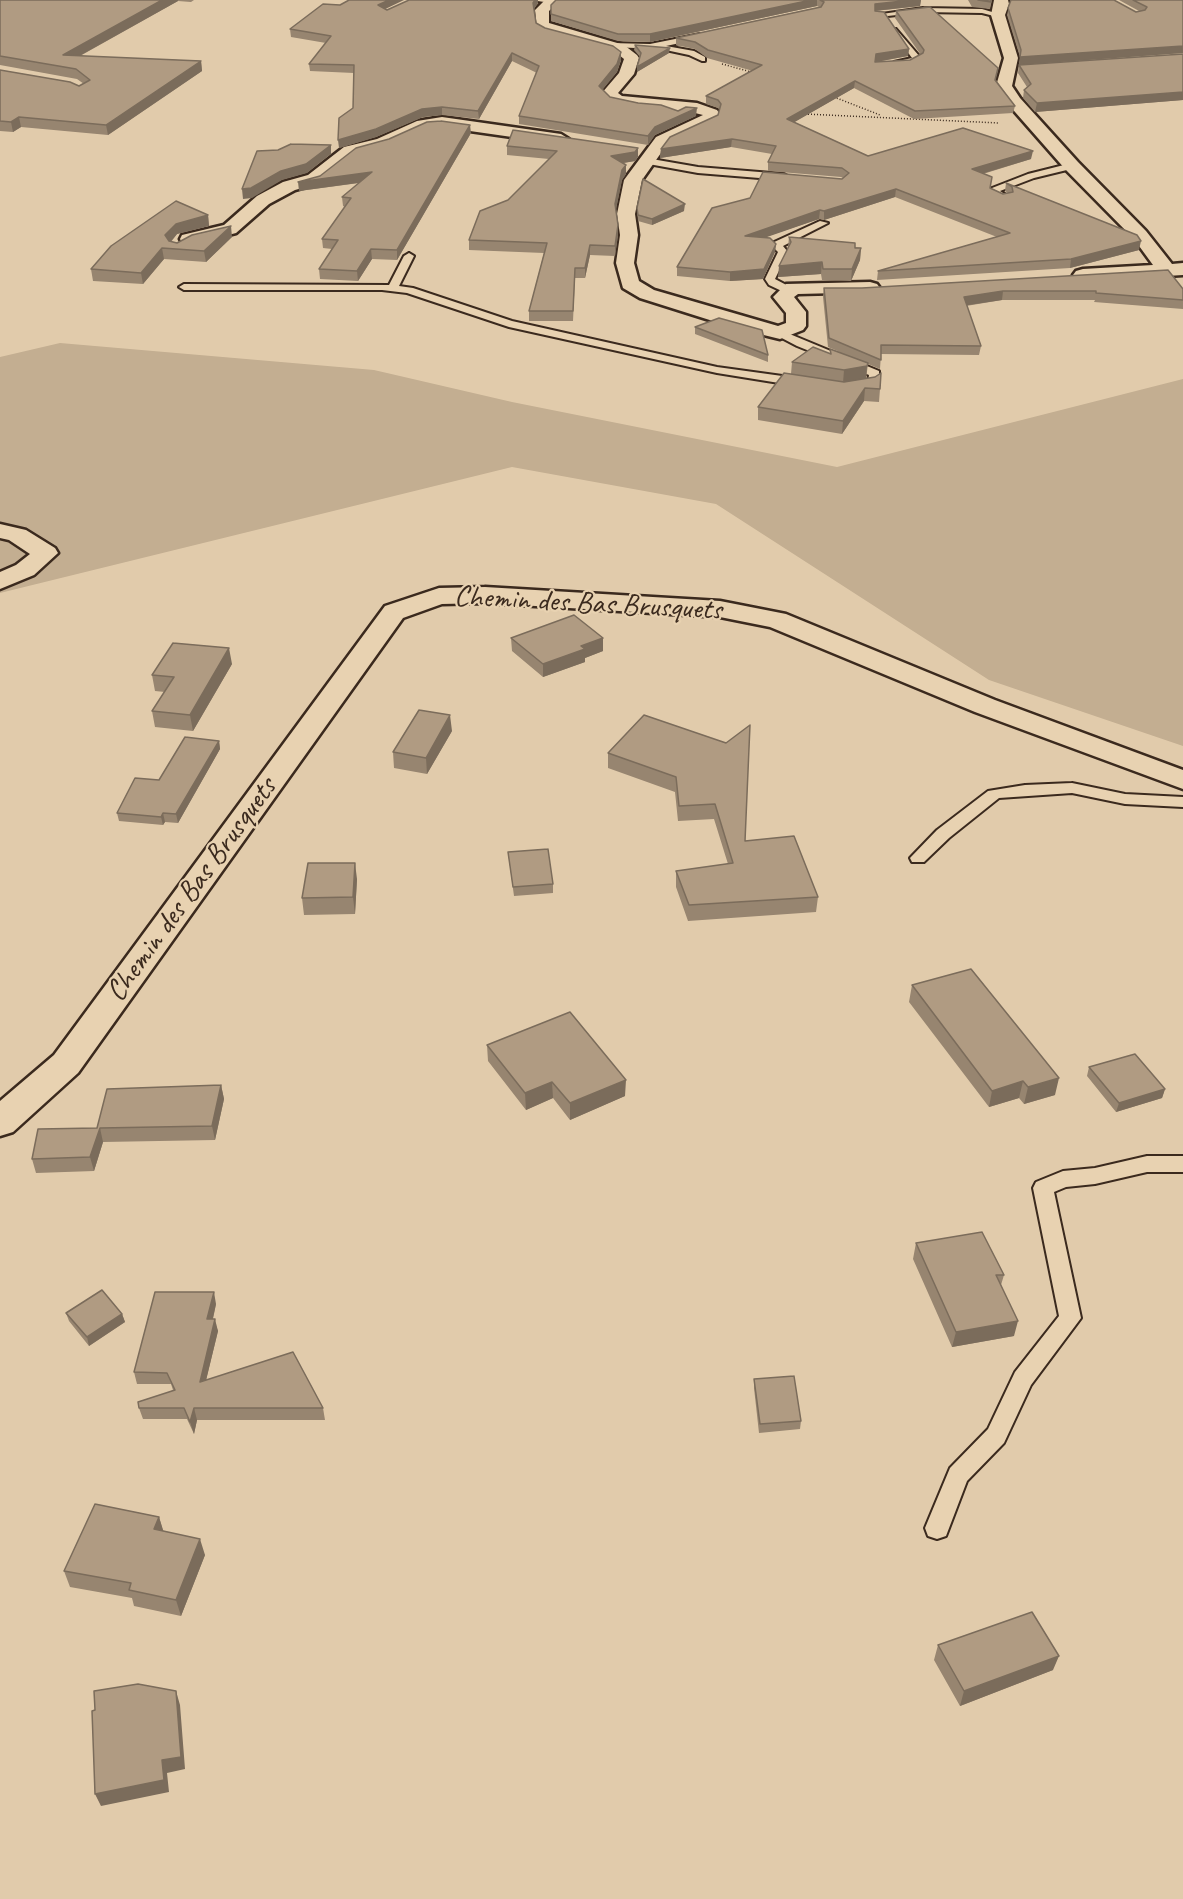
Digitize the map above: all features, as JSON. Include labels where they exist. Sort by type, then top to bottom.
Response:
[{"type":"street","points":[[552,0],[543,10],[542,25],[551,30],[610,45],[632,58],[626,74],[609,94],[617,100],[697,108],[711,113],[710,119],[662,140],[633,180],[626,214],[629,235],[625,263],[630,284],[647,294],[742,324],[780,333],[796,326],[796,312],[783,297],[793,288],[883,288]]},
{"type":"street","points":[[1000,7],[1014,69],[1004,86],[1014,101],[1072,166],[1175,269]]},
{"type":"street","points":[[178,246],[186,240],[230,229],[263,200],[290,186],[314,178],[351,151],[383,144],[423,124],[442,122],[582,142]]},
{"type":"street","points":[[629,149],[649,157]]},
{"type":"street","points":[[1063,276],[1175,269]]},
{"type":"street","points":[[0,531],[17,536],[46,553],[25,570],[0,581]]},
{"type":"street","name":"Chemin des Bas Brusquets","points":[[0,1122],[66,1064],[394,612],[439,596],[485,595],[720,609],[777,620],[985,706],[1183,780]]},
{"type":"lane","points":[[534,0],[552,0]]},
{"type":"lane","points":[[879,15],[923,10],[982,10],[1000,7]]},
{"type":"lane","points":[[889,65],[909,63],[917,59],[889,21],[890,14]]},
{"type":"lane","points":[[652,46],[708,34]]},
{"type":"lane","points":[[610,45],[652,46],[691,53],[702,59]]},
{"type":"lane","points":[[649,157],[698,170],[794,178]]},
{"type":"lane","points":[[1006,199],[996,195],[995,190],[1031,176],[1072,166]]},
{"type":"lane","points":[[790,291],[773,283],[770,279],[783,252],[776,245],[823,223]]},
{"type":"lane","points":[[393,288],[409,256]]},
{"type":"lane","points":[[184,286],[409,290],[509,324],[717,370],[820,386]]},
{"type":"lane","points":[[780,333],[801,344],[875,373],[873,384],[843,389]]},
{"type":"lane","points":[[918,858],[943,834],[994,794],[1072,788],[1125,799],[1183,802]]},
{"type":"lane","points":[[937,1528],[958,1475],[996,1436],[1023,1379],[1070,1318],[1043,1188],[1063,1179],[1095,1176],[1147,1164],[1183,1164]]},
{"type":"path","points":[[702,59],[756,73]]},
{"type":"path","points":[[830,96],[884,117]]},
{"type":"path","points":[[801,114],[1034,124]]},
{"type":"shaded area","points":[[60,343],[374,370],[512,402],[837,467],[1183,379],[1183,746],[989,680],[716,504],[512,467],[0,593],[0,357]]},
{"type":"building","points":[[0,0],[162,0],[63,55],[201,61],[106,125],[19,117],[11,122],[0,121],[0,70],[70,82],[79,86],[90,80],[76,69],[0,56]]},
{"type":"building","points":[[349,0],[389,0],[378,5],[387,10],[409,0],[535,0],[533,3],[536,23],[545,28],[613,46],[621,52],[617,64],[599,86],[610,97],[661,105],[678,111],[686,107],[697,108],[655,127],[648,136],[519,116],[539,66],[512,53],[478,111],[442,107],[422,109],[376,129],[338,140],[339,118],[353,108],[354,65],[309,64],[331,36],[290,29],[323,4],[340,5]]},
{"type":"building","points":[[556,0],[811,0],[650,34],[618,34],[551,14],[551,5]]},
{"type":"building","points":[[820,0],[912,0],[875,4],[875,11],[884,12],[909,49],[876,54],[875,62],[910,60],[923,53],[924,50],[896,11],[930,7],[998,68],[995,80],[1015,106],[915,111],[855,81],[787,119],[868,156],[963,128],[1033,151],[972,169],[992,177],[990,188],[1003,194],[1013,192],[1012,187],[1006,183],[1137,235],[1141,241],[1071,259],[878,271],[1010,233],[896,189],[824,211],[820,210],[745,236],[770,238],[776,244],[764,269],[730,272],[677,267],[712,208],[750,198],[763,172],[842,179],[849,173],[842,168],[768,162],[776,146],[732,139],[661,149],[670,137],[718,115],[721,104],[718,100],[706,96],[762,65],[708,50],[695,42],[676,38],[821,7],[824,2]]},
{"type":"building","points":[[1011,0],[1114,0],[1136,12],[1145,10],[1147,7],[1133,0],[1183,0],[1183,46],[1020,57],[1021,50],[1008,8]]},
{"type":"building","points":[[635,45],[670,48],[637,67],[641,53]]},
{"type":"building","points":[[1183,54],[1183,92],[1037,103],[1024,90],[1031,84],[1019,65]]},
{"type":"building","points":[[441,121],[470,125],[397,250],[371,249],[357,271],[319,269],[338,240],[322,239],[351,198],[342,197],[372,172],[298,182],[320,176],[356,148],[389,139],[427,122]]},
{"type":"building","points":[[513,130],[638,148],[635,152],[611,156],[626,165],[622,170],[615,204],[618,225],[615,246],[590,245],[585,268],[575,268],[573,311],[529,311],[547,243],[469,240],[480,211],[508,200],[557,151],[507,146]]},
{"type":"building","points":[[291,144],[331,145],[306,164],[281,171],[251,188],[242,189],[257,151],[278,150]]},
{"type":"building","points":[[643,179],[685,204],[652,219],[638,215],[637,208]]},
{"type":"building","points":[[176,201],[208,215],[176,224],[165,235],[169,241],[177,243],[192,235],[231,226],[204,251],[162,248],[141,273],[91,269],[111,246]]},
{"type":"building","points":[[789,237],[855,243],[855,248],[861,248],[852,269],[823,269],[822,262],[779,266],[791,242]]},
{"type":"building","points":[[1168,270],[1183,289],[1183,300],[1096,293],[1096,291],[1003,291],[964,297],[981,346],[881,345],[881,360],[829,338],[824,288],[862,288]]},
{"type":"building","points":[[719,318],[762,330],[768,355],[695,327]]},
{"type":"building","points":[[813,347],[831,354],[830,349],[868,363],[867,366],[844,370],[792,362]]},
{"type":"building","points":[[784,373],[844,382],[875,377],[881,373],[880,389],[865,388],[843,421],[758,407]]},
{"type":"building","points":[[574,615],[603,638],[581,646],[585,649],[543,664],[511,638]]},
{"type":"building","points":[[173,643],[229,648],[190,715],[152,711],[174,677],[152,675]]},
{"type":"building","points":[[419,710],[450,715],[426,758],[393,752]]},
{"type":"building","points":[[644,715],[726,743],[750,725],[745,841],[794,836],[818,897],[689,905],[676,871],[733,863],[715,804],[679,806],[676,777],[608,753]]},
{"type":"building","points":[[185,737],[219,741],[176,814],[163,813],[161,817],[117,813],[135,778],[159,780]]},
{"type":"building","points":[[548,849],[553,884],[513,887],[508,852]]},
{"type":"building","points":[[308,863],[355,863],[353,897],[302,898]]},
{"type":"building","points":[[971,969],[1059,1078],[1028,1087],[1023,1081],[992,1091],[912,985]]},
{"type":"building","points":[[570,1012],[626,1080],[570,1103],[552,1082],[525,1093],[487,1045]]},
{"type":"building","points":[[1135,1054],[1165,1089],[1119,1103],[1089,1067]]},
{"type":"building","points":[[221,1085],[212,1126],[100,1128],[90,1157],[32,1159],[38,1129],[97,1128],[107,1089]]},
{"type":"building","points":[[982,1232],[1004,1275],[996,1275],[1018,1321],[956,1332],[916,1243]]},
{"type":"building","points":[[102,1290],[122,1314],[87,1337],[66,1313]]},
{"type":"building","points":[[155,1292],[214,1292],[207,1319],[215,1319],[200,1382],[293,1352],[323,1408],[194,1408],[190,1422],[184,1408],[139,1408],[138,1402],[175,1390],[167,1373],[134,1372]]},
{"type":"building","points":[[794,1376],[801,1421],[760,1424],[754,1379]]},
{"type":"building","points":[[95,1504],[159,1517],[154,1529],[200,1539],[176,1600],[129,1590],[131,1583],[64,1571]]},
{"type":"building","points":[[1032,1612],[1059,1656],[964,1691],[938,1645]]},
{"type":"building","points":[[138,1684],[176,1691],[181,1757],[162,1760],[164,1780],[95,1794],[92,1711],[95,1710],[94,1691]]}]
